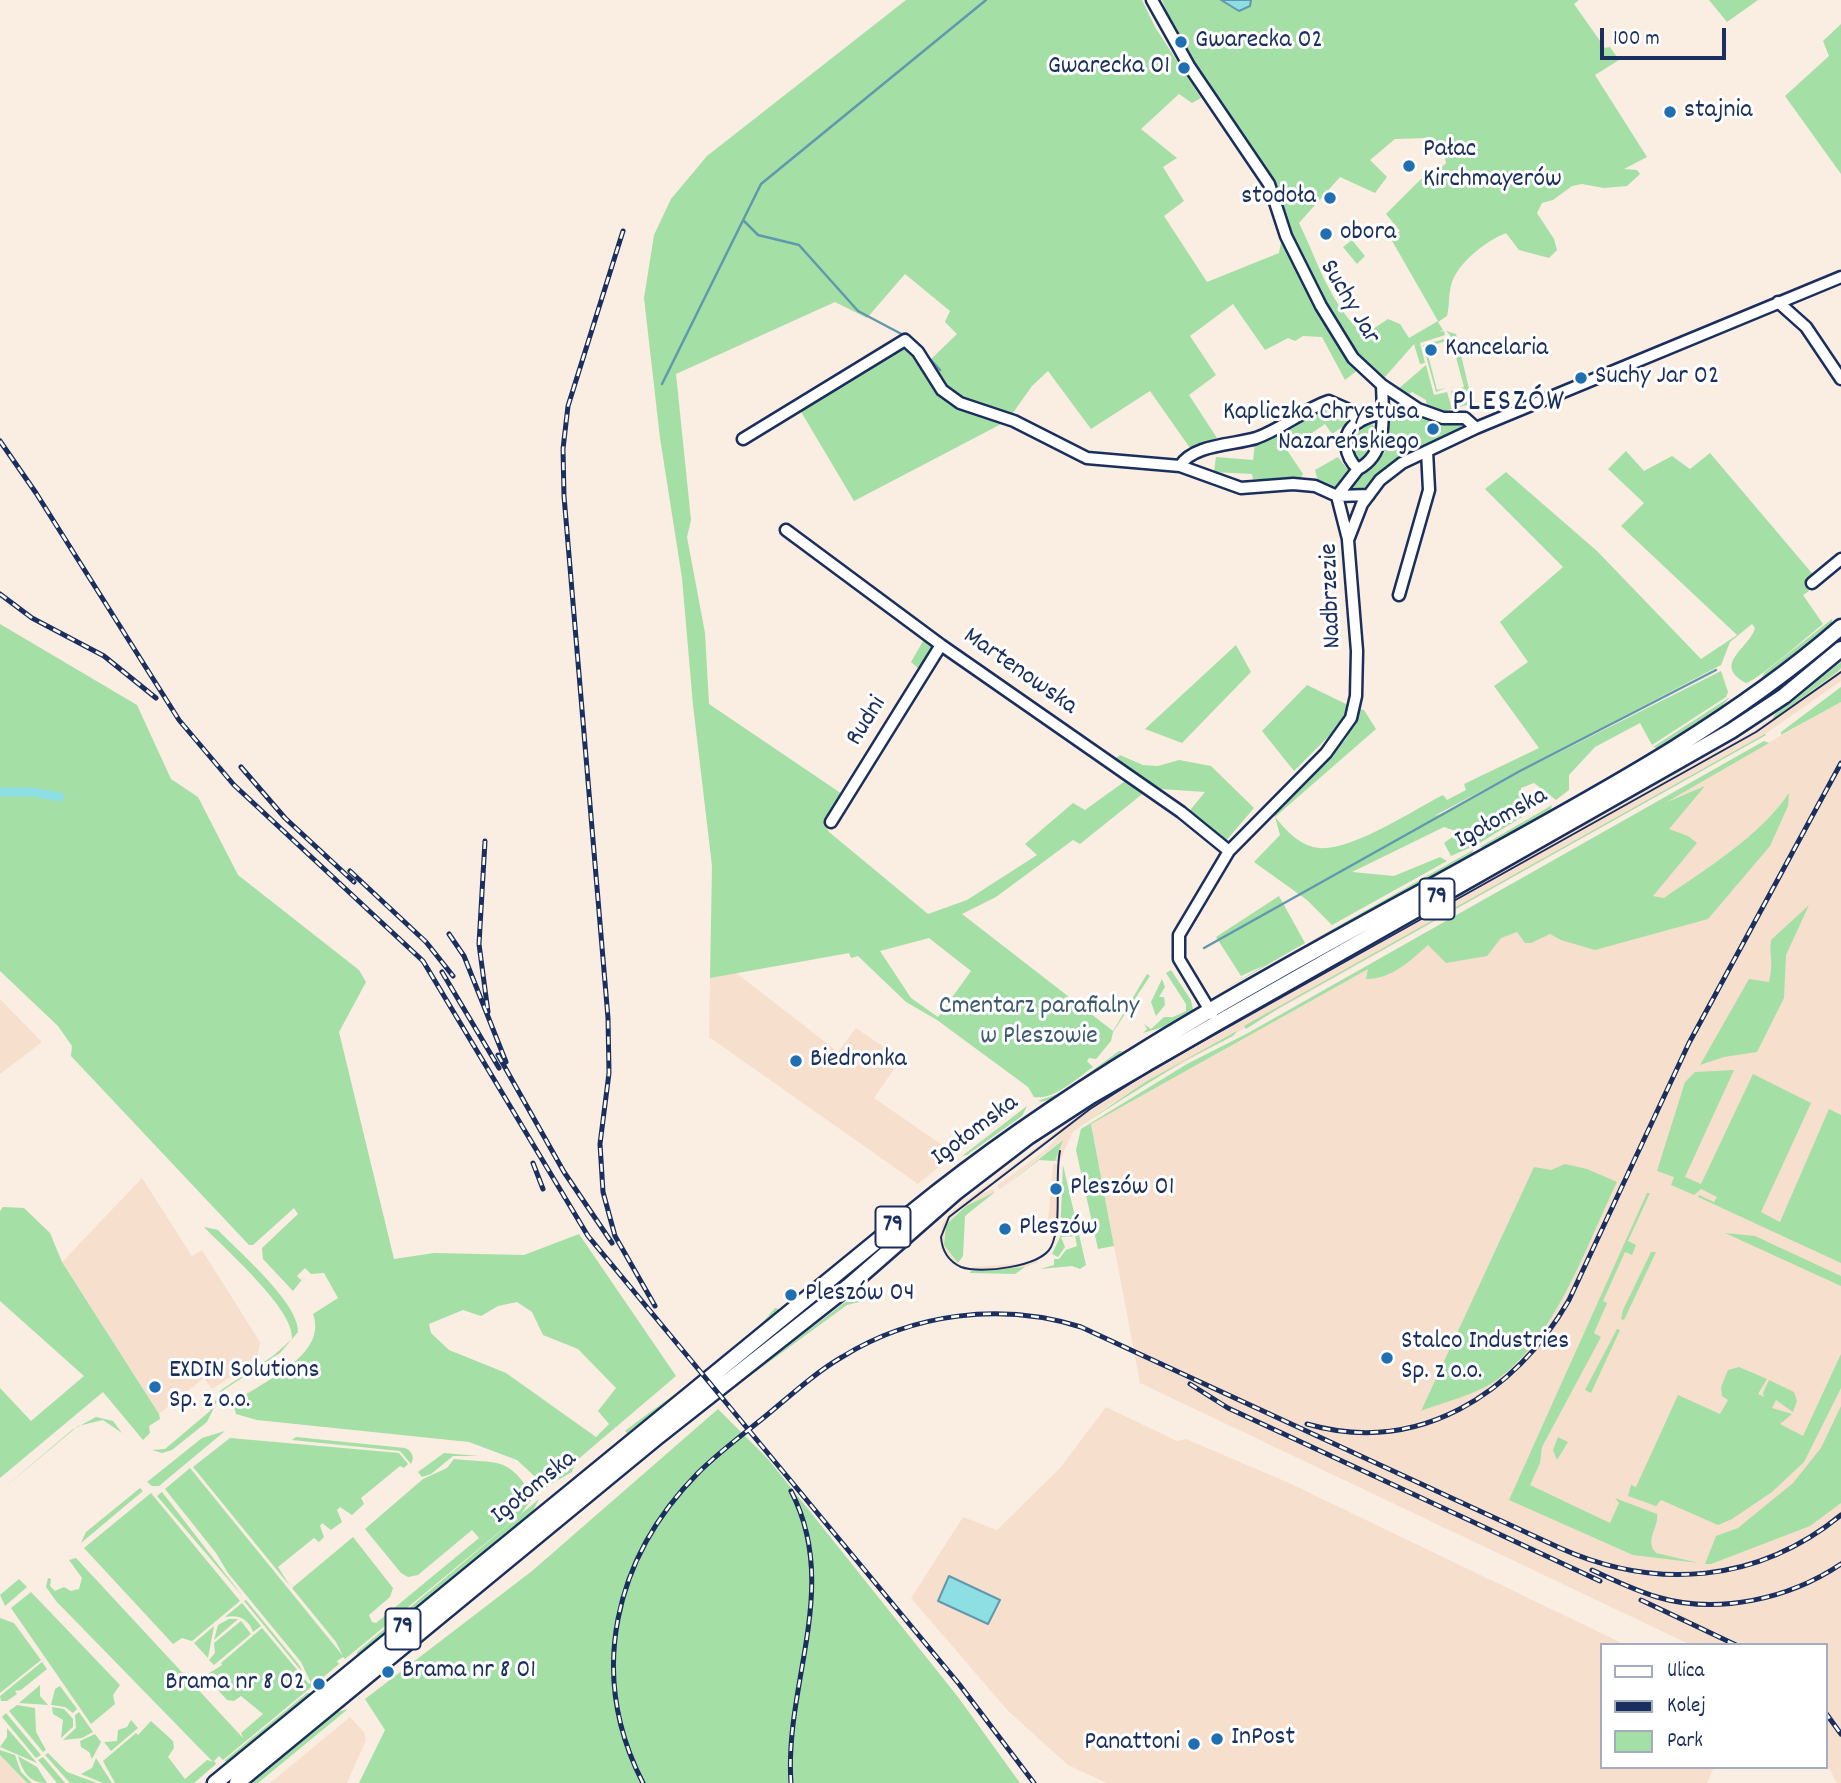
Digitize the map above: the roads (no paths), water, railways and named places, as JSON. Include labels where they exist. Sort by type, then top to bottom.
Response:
[{"type":"main road","name":"Igołomska","points":[[215,1783],[592,1482],[834,1298],[1000,1158],[1213,1016],[1662,757],[1760,691],[1841,627]]},
{"type":"main road","name":"Igołomska","points":[[1213,1016],[1731,731],[1784,696],[1841,649]]},
{"type":"main road","name":"Igołomska","points":[[237,1783],[592,1482]]},
{"type":"street","name":"Suchy Jar","points":[[1152,0],[1199,82],[1269,184],[1286,236],[1321,306],[1353,358],[1382,385],[1418,409],[1443,418],[1465,418],[1476,428]]},
{"type":"street","name":"Nadbrzezie","points":[[1213,1016],[1179,960],[1178,941],[1188,918],[1229,850],[1326,753],[1351,718],[1356,696],[1357,651],[1348,540],[1362,504],[1380,480],[1402,463],[1476,428],[1841,277]]},
{"type":"street","points":[[1778,302],[1806,327],[1841,379]]},
{"type":"street","points":[[743,439],[905,340],[918,352],[942,390],[971,408],[1014,421],[1087,458],[1180,466],[1241,488],[1293,484],[1315,486],[1337,496],[1369,495]]},
{"type":"street","points":[[1337,496],[1358,469],[1374,459],[1379,450],[1382,385]]},
{"type":"street","points":[[1180,466],[1193,454],[1256,438],[1329,401],[1347,409],[1359,422]]},
{"type":"street","points":[[1358,469],[1347,450],[1346,441],[1359,422],[1418,409]]},
{"type":"street","points":[[1399,595],[1429,490],[1427,451]]},
{"type":"street","points":[[1337,496],[1348,540]]},
{"type":"street","name":"Martenowska","points":[[786,530],[941,645],[1181,812],[1229,850]]},
{"type":"street","points":[[1811,583],[1841,559]]},
{"type":"street","name":"Rudni","points":[[831,822],[941,645]]},
{"type":"water","points":[[1221,0],[1251,0],[1250,6],[1239,11]]},
{"type":"water","points":[[949,1576],[1000,1600],[988,1624],[938,1601]]},
{"type":"waterway","points":[[662,384],[761,184],[986,0]]},
{"type":"waterway","points":[[744,221],[758,235],[799,245],[858,311],[909,338]]},
{"type":"waterway","points":[[917,345],[940,370]]},
{"type":"waterway","points":[[1204,948],[1520,771],[1716,670]]},
{"type":"waterway","name":"Suchy Jar","points":[[0,792],[32,792],[60,797]]},
{"type":"tram line","points":[[1060,1151],[1057,1226],[1051,1247],[1045,1254],[1023,1264],[995,1269],[970,1269],[956,1265],[944,1251],[941,1237],[949,1217],[1090,1109],[1153,1069],[1756,732],[1841,672]]},
{"type":"railway","points":[[623,231],[568,406],[563,449],[564,496],[608,1018],[609,1073],[600,1144],[603,1192],[615,1236],[655,1306]]},
{"type":"railway","points":[[0,441],[36,493],[179,720],[234,785],[423,961],[588,1236],[959,1684],[1034,1783]]},
{"type":"railway","points":[[0,594],[32,618],[104,656],[156,698]]},
{"type":"railway","points":[[1307,1424],[1348,1432],[1387,1431],[1424,1424],[1459,1409],[1492,1389],[1521,1364],[1547,1334],[1569,1300],[1689,1043],[1841,763]]},
{"type":"railway","points":[[241,767],[285,818],[354,882]]},
{"type":"railway","points":[[485,841],[479,944],[488,1012]]},
{"type":"railway","points":[[350,871],[426,942],[453,976]]},
{"type":"railway","points":[[449,934],[464,956],[506,1062]]},
{"type":"railway","points":[[442,972],[499,1068]]},
{"type":"railway","points":[[498,1055],[564,1172],[612,1243]]},
{"type":"railway","points":[[533,1163],[543,1189]]},
{"type":"railway","points":[[643,1783],[626,1742],[616,1701],[614,1659],[618,1619],[629,1580],[646,1542],[669,1506],[698,1473],[811,1379],[869,1342],[928,1322],[958,1316],[1020,1315],[1081,1327],[1560,1548],[1596,1562],[1633,1571],[1705,1573],[1741,1567],[1776,1555],[1809,1538],[1841,1515]]},
{"type":"railway","points":[[1190,1384],[1228,1408],[1600,1581]]},
{"type":"railway","points":[[791,1491],[805,1527],[811,1563],[811,1599],[795,1709],[791,1783]]},
{"type":"railway","points":[[1592,1570],[1657,1597],[1680,1602],[1728,1604],[1776,1595],[1821,1576],[1841,1564]]},
{"type":"railway","points":[[1641,1600],[1732,1643]]},
{"type":"railway","points":[[1827,1715],[1841,1734]]},
{"type":"place","name":"Gwarecka 02","points":[[1181,42]]},
{"type":"place","name":"Gwarecka 01","points":[[1184,68]]},
{"type":"place","name":"stajnia","points":[[1670,112]]},
{"type":"place","name":"Pałac Kirchmayerów","points":[[1409,166]]},
{"type":"place","name":"stodoła","points":[[1330,198]]},
{"type":"place","name":"obora","points":[[1326,234]]},
{"type":"place","name":"Kancelaria","points":[[1431,350]]},
{"type":"place","name":"Suchy Jar 02","points":[[1581,378]]},
{"type":"place","name":"Kapliczka Chrystusa Nazareńskiego","points":[[1433,429]]},
{"type":"place","name":"Biedronka","points":[[796,1061]]},
{"type":"place","name":"Pleszów 01","points":[[1056,1189]]},
{"type":"place","name":"Pleszów","points":[[1005,1229]]},
{"type":"place","name":"Pleszów 04","points":[[791,1295]]},
{"type":"place","name":"Stalco Industries Sp. z o.o.","points":[[1387,1358]]},
{"type":"place","name":"EXDIN Solutions Sp. z o.o.","points":[[155,1387]]},
{"type":"place","name":"Brama nr 8 01","points":[[388,1672]]},
{"type":"place","name":"Brama nr 8 02","points":[[319,1684]]},
{"type":"place","name":"InPost","points":[[1217,1739]]},
{"type":"place","name":"Panattoni","points":[[1194,1744]]},
{"type":"district","name":"PLESZÓW","points":[[1509,405]]},
{"type":"park label","name":"Cmentarz parafialny w Pleszowie","points":[[1039,1023]]}]
